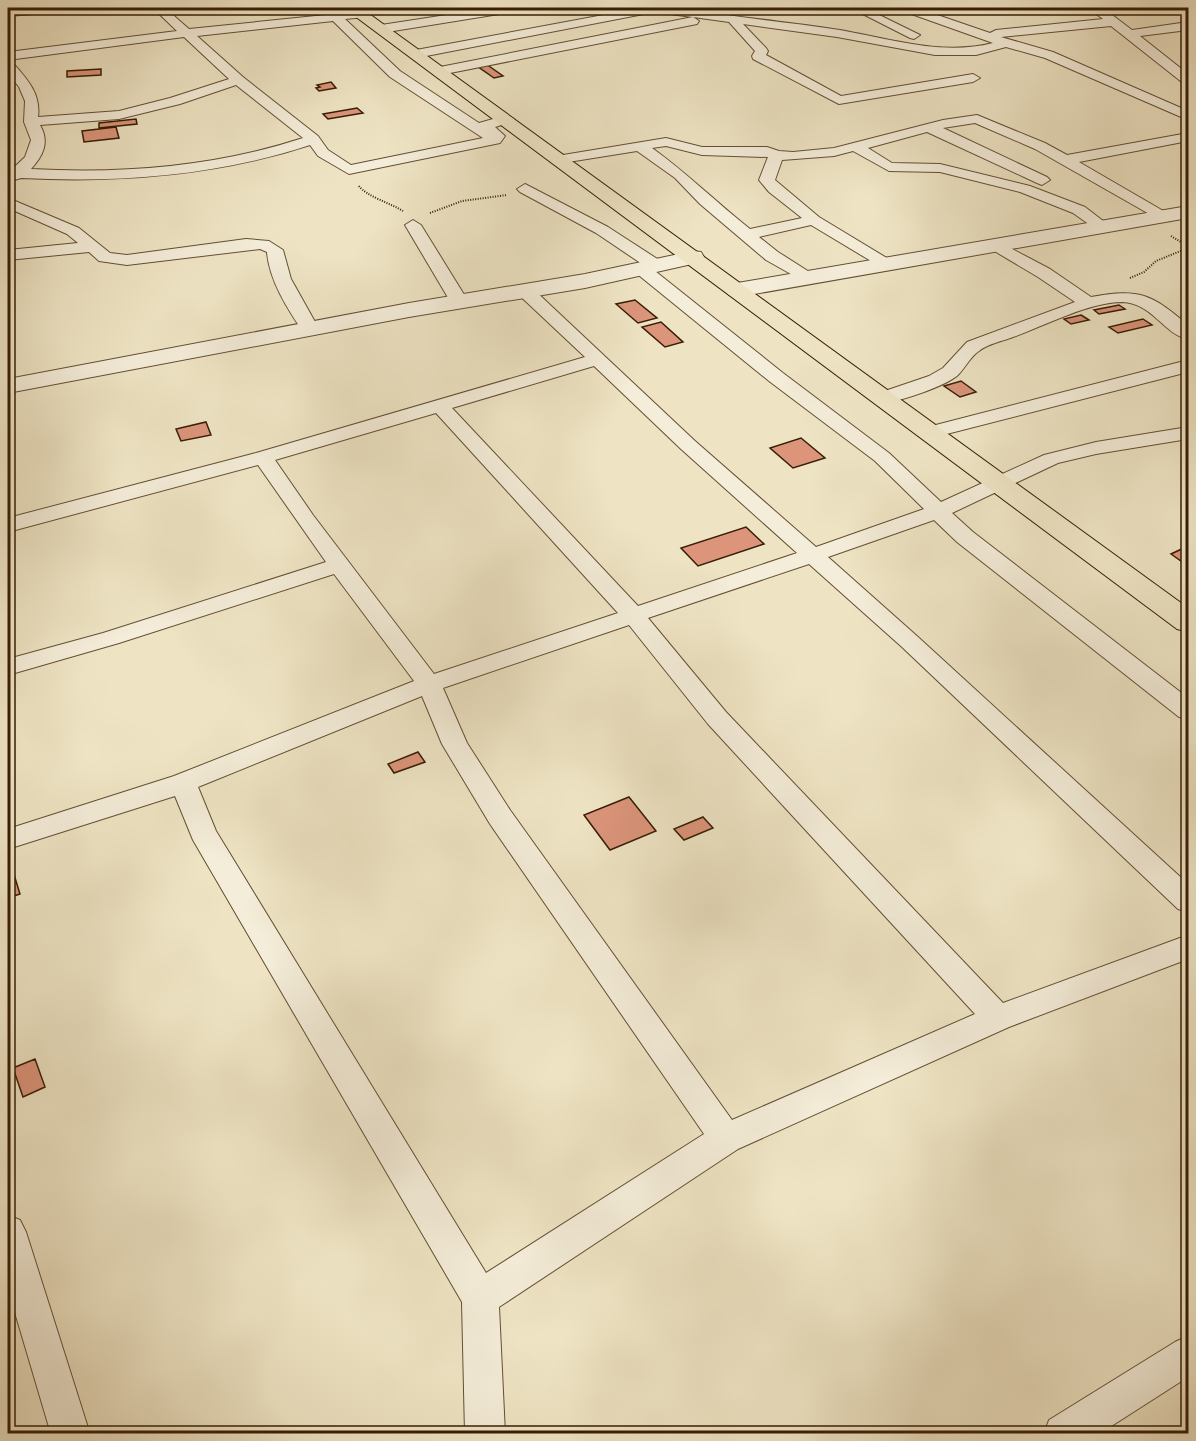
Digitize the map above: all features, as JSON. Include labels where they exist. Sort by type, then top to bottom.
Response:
[{"type":"main road","points":[[350,13],[381,28],[440,70],[883,398],[1000,481],[1188,622]]},
{"type":"street","points":[[8,13],[59,8]]},
{"type":"street","points":[[159,8],[238,80],[313,139],[323,153],[349,170],[495,140]]},
{"type":"street","points":[[381,28],[511,8]]},
{"type":"street","points":[[857,8],[914,35]]},
{"type":"street","points":[[907,8],[1067,62],[1188,116]]},
{"type":"street","points":[[1083,8],[1103,14],[1188,80]]},
{"type":"street","points":[[650,9],[677,24]]},
{"type":"street","points":[[416,54],[650,9],[722,16],[837,33],[934,51],[986,50],[1006,43]]},
{"type":"street","points":[[440,70],[754,10]]},
{"type":"street","points":[[8,56],[350,13],[395,74],[495,140]]},
{"type":"street","points":[[983,35],[1103,14]]},
{"type":"street","points":[[891,24],[932,15]]},
{"type":"street","points":[[722,16],[736,24],[762,51],[758,56],[838,99],[973,78]]},
{"type":"street","points":[[1130,34],[1188,26]]},
{"type":"street","points":[[880,41],[964,28]]},
{"type":"street","points":[[8,66],[33,102],[31,122],[38,134],[38,145],[29,163],[14,176]]},
{"type":"street","points":[[31,122],[119,115],[175,101],[238,80]]},
{"type":"street","points":[[495,140],[498,136],[485,125],[507,119]]},
{"type":"street","points":[[562,159],[607,150],[671,142],[702,150],[767,151],[776,155],[808,156],[856,147],[959,121],[982,120],[1066,160],[1164,216]]},
{"type":"street","points":[[931,129],[1059,188],[1084,204],[1085,208],[1079,210]]},
{"type":"street","points":[[1066,160],[1188,136]]},
{"type":"street","points":[[14,176],[158,172],[211,166],[264,155],[313,139]]},
{"type":"street","points":[[641,147],[680,175],[705,201],[772,256],[805,278]]},
{"type":"street","points":[[856,147],[889,167],[937,168],[1025,189],[1079,210],[1103,227]]},
{"type":"street","points":[[776,155],[768,177],[769,184],[813,220],[887,263]]},
{"type":"street","points":[[525,189],[602,230],[649,267],[776,377],[882,457],[966,537],[1188,711]]},
{"type":"street","points":[[8,203],[73,231],[105,257],[127,260],[246,243],[263,244],[275,250],[274,261],[279,273],[310,329]]},
{"type":"street","points":[[737,290],[1188,212]]},
{"type":"street","points":[[416,219],[459,301]]},
{"type":"street","points":[[747,235],[813,220]]},
{"type":"street","points":[[997,246],[1044,273],[1088,303]]},
{"type":"street","points":[[8,255],[90,247]]},
{"type":"street","points":[[8,386],[459,301],[525,291],[693,256]]},
{"type":"street","points":[[525,291],[596,360],[811,556],[910,642],[1188,901]]},
{"type":"street","points":[[883,398],[936,380],[950,372],[973,346],[1088,303],[1120,297],[1139,298],[1166,315],[1188,334]]},
{"type":"street","points":[[1166,315],[1188,310]]},
{"type":"street","points":[[8,525],[263,457],[596,360]]},
{"type":"street","points":[[931,432],[1188,366]]},
{"type":"street","points":[[440,405],[633,615],[717,718],[998,1018]]},
{"type":"street","points":[[8,839],[183,783],[429,684],[938,511],[1051,459],[1188,433]]},
{"type":"street","points":[[263,457],[339,565],[429,684],[455,744],[500,817],[726,1138]]},
{"type":"street","points":[[8,667],[111,638],[339,565]]},
{"type":"street","points":[[183,783],[203,833],[480,1298],[485,1434]]},
{"type":"street","points":[[480,1298],[726,1138],[998,1018],[1188,947]]},
{"type":"street","points":[[8,1232],[70,1434]]},
{"type":"street","points":[[1063,1434],[1188,1355]]},
{"type":"path","points":[[349,170],[364,194],[387,201],[416,219],[462,201],[512,194],[525,189]]},
{"type":"path","points":[[1120,297],[1127,280],[1144,272],[1156,261],[1188,248]]},
{"type":"building","points":[[486,64],[503,76],[494,78],[477,66]]},
{"type":"building","points":[[101,69],[101,75],[67,77],[67,71]]},
{"type":"building","points":[[331,82],[336,88],[319,91],[316,88],[320,87],[317,85]]},
{"type":"building","points":[[357,108],[363,113],[328,119],[323,114]]},
{"type":"building","points":[[136,119],[137,124],[99,128],[99,123]]},
{"type":"building","points":[[116,127],[119,138],[84,142],[82,131]]},
{"type":"building","points":[[635,300],[657,318],[638,323],[616,304]]},
{"type":"building","points":[[1119,305],[1125,309],[1099,314],[1094,310]]},
{"type":"building","points":[[1081,315],[1089,320],[1071,324],[1064,319]]},
{"type":"building","points":[[1143,319],[1152,325],[1118,333],[1109,327]]},
{"type":"building","points":[[661,322],[683,342],[665,347],[642,327]]},
{"type":"building","points":[[961,381],[976,392],[960,397],[944,386]]},
{"type":"building","points":[[206,422],[211,435],[181,441],[176,429]]},
{"type":"building","points":[[801,438],[825,458],[793,468],[770,448]]},
{"type":"building","points":[[746,527],[764,544],[698,566],[681,548]]},
{"type":"building","points":[[1188,546],[1188,566],[1171,554]]},
{"type":"building","points":[[418,752],[425,762],[394,773],[388,764]]},
{"type":"building","points":[[629,797],[656,831],[610,850],[584,815]]},
{"type":"building","points":[[703,817],[713,828],[684,840],[674,829]]},
{"type":"building","points":[[12,868],[20,894],[8,898],[8,869]]},
{"type":"building","points":[[35,1059],[45,1087],[23,1097],[13,1068]]}]
